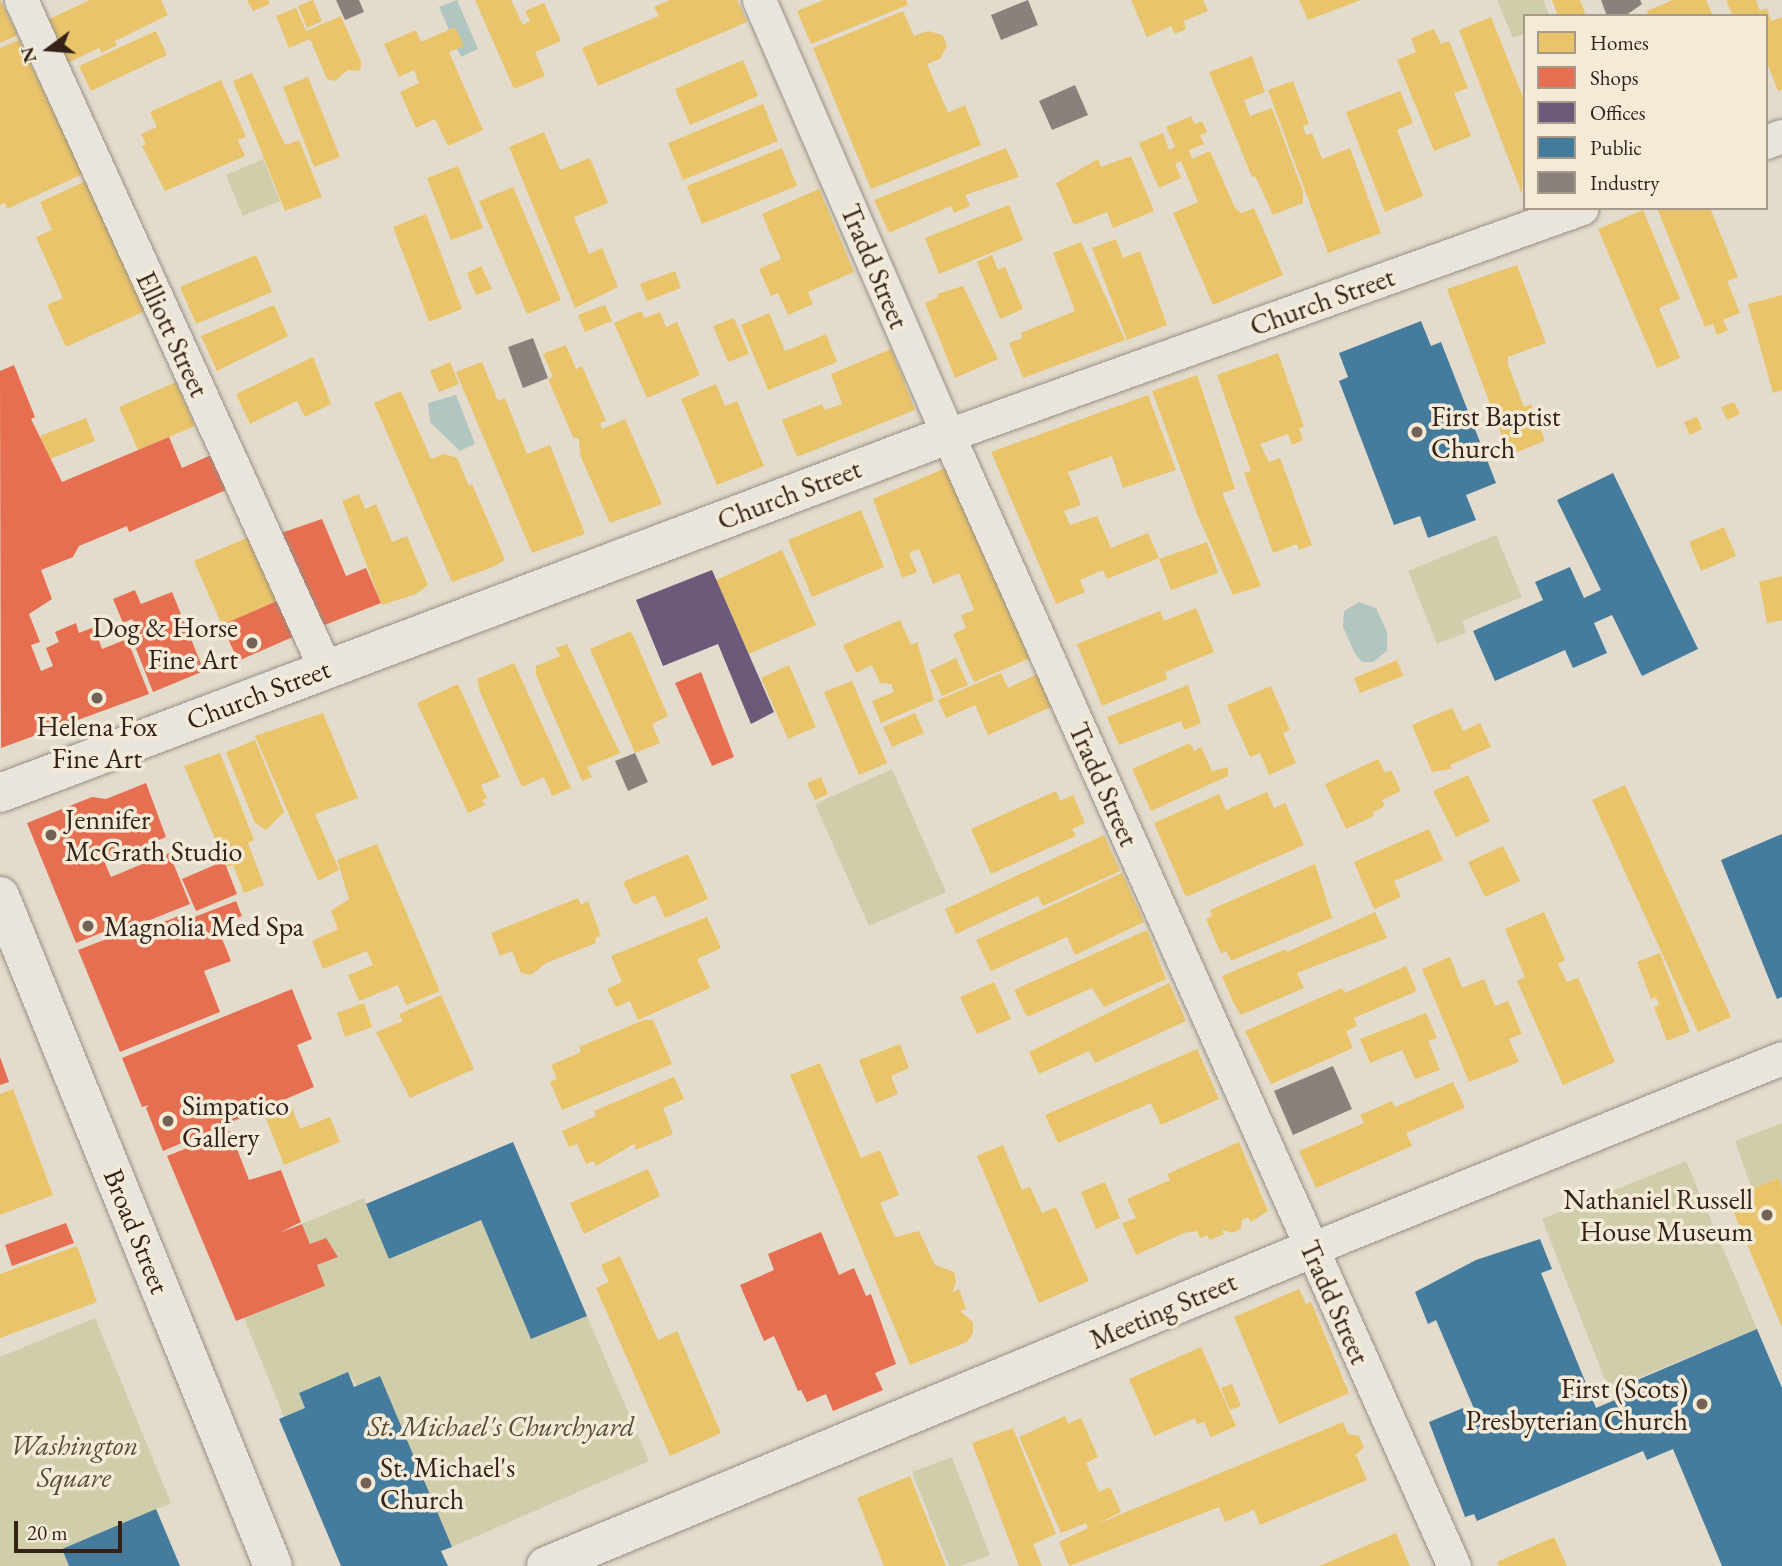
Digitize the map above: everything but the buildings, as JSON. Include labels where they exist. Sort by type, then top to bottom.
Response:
[{"type":"street","name":"Elliott Street","points":[[21,0],[325,668]]},
{"type":"street","name":"Tradd Street","points":[[759,0],[948,435],[1454,1566]]},
{"type":"street","name":"Church Street","points":[[0,793],[325,668],[948,435],[1576,210]]},
{"type":"street","name":"Broad Street","points":[[0,896],[273,1566]]},
{"type":"street","name":"Meeting Street","points":[[546,1566],[1311,1249],[1782,1058]]},
{"type":"green space","points":[[1497,0],[1543,0],[1549,14],[1523,14],[1523,34],[1513,38]]},
{"type":"green space","points":[[263,159],[280,201],[243,216],[226,175]]},
{"type":"green space","points":[[1496,535],[1522,597],[1462,621],[1466,633],[1437,644],[1408,571]]},
{"type":"green space","points":[[892,769],[946,892],[869,926],[815,804]]},
{"type":"green space","points":[[1782,1123],[1782,1188],[1777,1178],[1752,1189],[1735,1141]]},
{"type":"green space","points":[[1686,1161],[1757,1329],[1609,1390],[1542,1219]]},
{"type":"green space","name":"St. Michael's Churchyard","points":[[364,1198],[390,1259],[481,1220],[531,1339],[587,1316],[649,1461],[452,1547],[349,1373],[299,1393],[305,1408],[284,1417],[244,1318],[325,1286],[317,1265],[338,1257],[326,1238],[310,1244],[302,1224]]},
{"type":"green space","name":"Washington Square","points":[[95,1318],[171,1503],[62,1549],[69,1566],[0,1566],[0,1357]]},
{"type":"green space","points":[[952,1457],[990,1555],[961,1566],[949,1566],[912,1472]]},
{"type":"shaded area","points":[[457,0],[478,49],[461,57],[439,7]]},
{"type":"shaded area","points":[[456,395],[475,444],[460,451],[430,422],[428,403]]},
{"type":"shaded area","points":[[1359,602],[1376,608],[1387,632],[1387,651],[1373,662],[1362,662],[1355,654],[1343,627],[1344,611]]},
{"type":"place","name":"First Baptist Church","points":[[1417,432]]},
{"type":"place","name":"Dog & Horse Fine Art","points":[[252,643]]},
{"type":"place","name":"Helena Fox Fine Art","points":[[97,698]]},
{"type":"place","name":"Jennifer McGrath Studio","points":[[51,835]]},
{"type":"place","name":"Magnolia Med Spa","points":[[88,926]]},
{"type":"place","name":"Simpatico Gallery","points":[[168,1121]]},
{"type":"place","name":"Nathaniel Russell House Museum","points":[[1767,1215]]},
{"type":"place","name":"First (Scots) Presbyterian Church","points":[[1702,1404]]},
{"type":"place","name":"St. Michael's Church","points":[[366,1483]]}]
